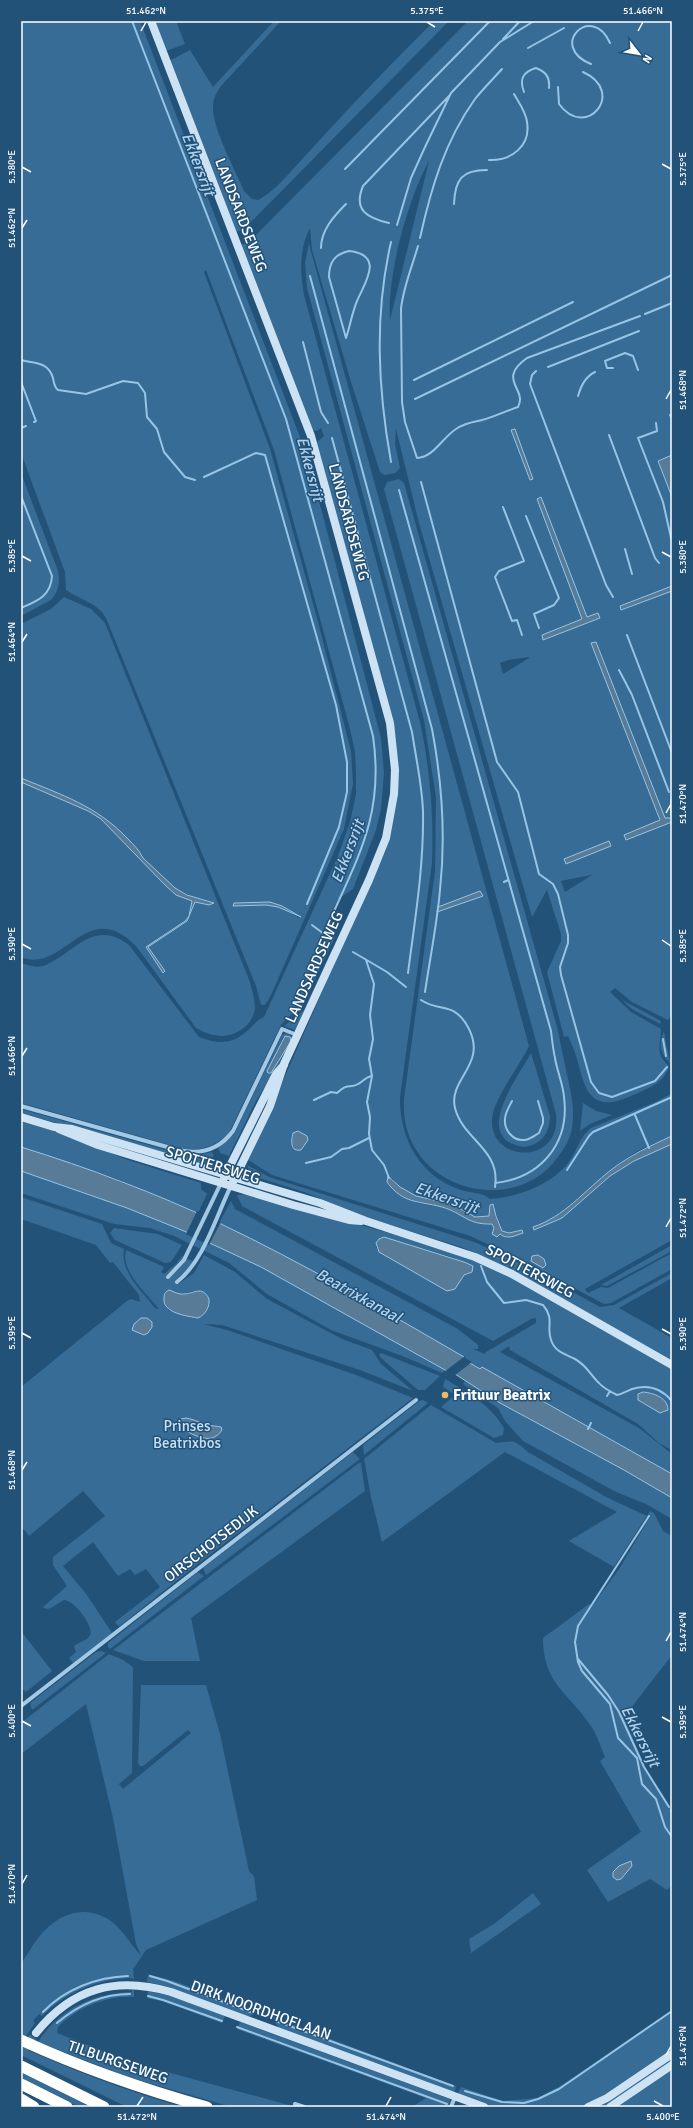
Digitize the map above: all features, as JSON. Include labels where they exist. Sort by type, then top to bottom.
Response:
[{"type":"highway","name":"TILBURGSEWEG","points":[[21,2040],[65,2060],[126,2083],[207,2107]]},
{"type":"highway","points":[[21,2066],[104,2107]]},
{"type":"highway","points":[[21,2084],[67,2107]]},
{"type":"highway","points":[[21,2099],[34,2107]]},
{"type":"street","name":"LANDSARDSEWEG","points":[[151,21],[311,436],[390,723],[395,770],[394,794],[386,838],[369,880],[284,1064],[270,1106],[231,1186]]},
{"type":"street","name":"LANDSARDSEWEG","points":[[214,1147],[227,1138],[235,1126],[282,1029],[298,1035]]},
{"type":"street","name":"LANDSARDSEWEG","points":[[222,1183],[276,1074],[284,1064]]},
{"type":"street","name":"SPOTTERSWEG","points":[[21,1106],[178,1150],[197,1153],[214,1147]]},
{"type":"street","name":"SPOTTERSWEG","points":[[21,1117],[54,1126],[72,1129],[236,1177],[320,1203],[366,1221],[460,1251],[494,1265],[672,1365]]},
{"type":"street","name":"SPOTTERSWEG","points":[[54,1126],[68,1134],[98,1145],[231,1186],[314,1211],[350,1220],[366,1221]]},
{"type":"street","points":[[168,1277],[180,1266],[186,1256],[222,1183]]},
{"type":"street","points":[[177,1282],[185,1276],[196,1261],[231,1186]]},
{"type":"street","name":"OIRSCHOTSEDIJK","points":[[21,1706],[416,1400]]},
{"type":"street","name":"DIRK NOORDHOFLAAN","points":[[36,2033],[63,2006],[88,1992],[114,1985],[141,1985],[172,1992],[484,2107]]},
{"type":"street","points":[[588,2107],[607,2098],[672,2054]]},
{"type":"street","points":[[610,2107],[672,2065]]},
{"type":"street","points":[[451,2107],[455,2097]]},
{"type":"street","points":[[295,2104],[304,2107]]},
{"type":"green space","points":[[21,21],[140,21],[300,437],[322,512],[381,738],[384,773],[381,809],[376,830],[353,889],[338,899],[323,930],[335,937],[302,1007],[287,1018],[281,1025],[229,1133],[224,1138],[208,1147],[184,1149],[21,1103],[21,963],[34,966],[45,966],[77,945],[95,936],[106,935],[117,938],[129,945],[199,1037],[218,1042],[235,1039],[241,1036],[264,1017],[338,856],[350,822],[356,794],[356,773],[355,752],[349,725],[274,450],[206,270],[204,272],[270,449],[317,618],[351,751],[353,784],[344,829],[271,995],[265,1005],[261,1005],[256,986],[106,618],[98,608],[66,590],[65,572],[21,453]],"holes":[[[270,902],[282,906],[300,916],[300,918],[278,907],[266,905],[233,905],[234,903]]]},
{"type":"green space","points":[[154,21],[176,21],[185,44],[166,51]]},
{"type":"green space","points":[[274,21],[281,21],[221,86],[213,103],[216,125],[220,137],[244,191],[252,199],[258,200],[273,190],[281,182],[360,96],[434,21],[449,21],[249,224],[242,230],[236,232],[169,61],[190,50],[213,87]]},
{"type":"green space","points":[[468,21],[672,21],[672,455],[658,461],[672,497],[672,586],[620,606],[622,610],[672,591],[672,818],[665,819],[596,642],[592,644],[660,821],[624,835],[626,840],[672,822],[672,1014],[668,1020],[632,1002],[615,988],[610,992],[631,1012],[661,1029],[659,1048],[660,1053],[661,1057],[669,1066],[664,1076],[657,1083],[619,1101],[603,1102],[590,1094],[583,1080],[568,1036],[564,1037],[547,972],[561,941],[561,934],[547,890],[532,917],[419,523],[396,429],[395,444],[400,468],[395,473],[384,475],[380,472],[352,385],[312,250],[310,228],[306,236],[301,261],[304,295],[420,722],[429,775],[432,810],[432,863],[400,1097],[403,1126],[414,1153],[432,1174],[444,1183],[458,1189],[483,1195],[490,1199],[501,1198],[535,1188],[555,1176],[571,1159],[582,1138],[591,1128],[658,1101],[672,1093],[672,1136],[631,1155],[618,1164],[571,1204],[534,1230],[562,1218],[610,1176],[634,1161],[672,1144],[672,1240],[585,1289],[588,1293],[601,1287],[608,1288],[672,1253],[672,1269],[611,1303],[604,1304],[522,1260],[470,1236],[272,1175],[248,1160],[380,861],[398,767],[316,443],[324,436],[321,428],[317,431],[312,430],[241,245],[250,241]],"holes":[[[429,161],[390,320],[390,302],[395,261],[406,217]],[[541,497],[587,617],[599,618],[544,640],[542,635],[583,619],[538,499]],[[529,657],[503,674],[500,663],[508,660]],[[591,875],[592,875],[565,892],[561,881]],[[302,1133],[308,1140],[293,1148],[292,1138]],[[392,1178],[400,1187],[416,1196],[452,1204],[475,1217],[489,1216],[490,1205],[493,1204],[502,1231],[509,1233],[522,1230],[523,1233],[506,1238],[500,1234],[492,1234],[494,1228],[492,1224],[484,1224],[442,1207],[417,1203],[386,1179]]]},
{"type":"green space","points":[[309,244],[529,1046],[499,1098],[493,1113],[493,1130],[499,1142],[510,1150],[523,1152],[536,1151],[547,1144],[555,1132],[556,1114],[384,489],[387,482],[399,479],[404,483],[557,1027],[572,1102],[573,1119],[571,1132],[564,1148],[557,1158],[542,1173],[525,1184],[505,1189],[484,1190],[464,1186],[445,1177],[428,1165],[415,1148],[409,1136],[406,1124],[404,1099],[435,871],[436,797],[424,720],[307,288],[305,262]]},
{"type":"green space","points":[[21,473],[58,571],[59,579],[57,590],[51,600],[21,616]]},
{"type":"green space","points":[[64,597],[91,609],[105,623],[250,982],[255,1009],[254,1013],[247,1025],[235,1033],[222,1036],[209,1034],[196,1028],[136,946],[118,933],[103,929],[89,932],[50,956],[36,960],[21,957],[21,782],[88,811],[101,819],[176,895],[193,901],[189,914],[183,922],[164,935],[180,925],[187,919],[194,902],[209,905],[175,888],[143,858],[128,839],[104,818],[78,802],[21,778],[21,624],[51,609]]},
{"type":"green space","points":[[332,949],[333,951],[295,1030],[284,1026],[304,1010]]},
{"type":"green space","points":[[622,1000],[661,1021],[660,1024],[632,1009]]},
{"type":"green space","points":[[664,1032],[670,1063],[664,1056],[661,1048],[661,1040]]},
{"type":"green space","points":[[286,1033],[293,1037],[287,1052],[256,1101],[229,1156],[220,1153],[218,1148],[234,1134],[282,1035]],"holes":[[[283,1037],[290,1037],[291,1041],[269,1073],[268,1071]]]},
{"type":"green space","points":[[531,1053],[550,1116],[550,1122],[546,1133],[540,1141],[524,1147],[508,1142],[500,1132],[499,1120],[502,1106],[509,1091]]},
{"type":"green space","points":[[583,1103],[596,1111],[612,1115],[590,1124],[580,1131]]},
{"type":"green space","points":[[21,1109],[184,1155],[198,1155],[212,1152],[214,1155],[208,1166],[21,1113]]},
{"type":"green space","points":[[21,1120],[57,1132],[128,1160],[201,1183],[201,1189],[207,1194],[198,1213],[115,1178],[21,1147]]},
{"type":"green space","points":[[247,1165],[269,1177],[477,1243],[525,1266],[600,1307],[614,1305],[672,1273],[672,1278],[619,1308],[672,1338],[672,1360],[490,1259],[461,1247],[365,1217],[307,1193],[256,1177],[250,1172]]},
{"type":"green space","points":[[21,1171],[127,1208],[184,1231],[261,1267],[445,1370],[442,1373],[405,1357],[331,1330],[267,1294],[229,1263],[174,1236],[150,1228],[114,1224],[21,1193]]},
{"type":"green space","points":[[247,1194],[393,1234],[465,1257],[505,1274],[672,1369],[672,1450],[659,1443],[638,1424],[510,1350],[509,1346],[500,1352],[639,1428],[672,1454],[672,1474],[482,1367],[480,1369],[463,1359],[464,1357],[354,1293],[219,1223],[231,1201],[235,1209],[458,1329],[478,1345],[478,1349],[473,1349],[485,1354],[536,1323],[536,1318],[531,1319],[493,1341],[242,1206],[237,1195]],"holes":[[[377,1240],[396,1241],[448,1256],[464,1262],[472,1272],[464,1275],[455,1289],[443,1288],[379,1252],[376,1247]],[[661,1398],[668,1408],[663,1413],[638,1400]]]},
{"type":"green space","name":"Prinses Beatrixbos","points":[[21,1197],[102,1224],[111,1243],[124,1249],[125,1265],[128,1273],[155,1308],[159,1309],[131,1274],[125,1258],[126,1250],[162,1266],[164,1268],[161,1272],[164,1274],[177,1263],[182,1256],[184,1257],[167,1275],[169,1278],[187,1259],[193,1261],[176,1281],[178,1284],[194,1273],[204,1255],[235,1272],[267,1299],[342,1339],[372,1350],[381,1364],[413,1391],[360,1370],[222,1325],[203,1324],[227,1330],[356,1375],[413,1398],[118,1626],[115,1622],[160,1587],[146,1569],[135,1575],[130,1569],[118,1576],[93,1542],[63,1566],[87,1595],[112,1633],[73,1663],[69,1658],[76,1652],[74,1646],[87,1639],[90,1635],[90,1631],[89,1626],[82,1614],[73,1604],[68,1601],[64,1600],[51,1608],[46,1609],[43,1607],[67,1586],[53,1565],[53,1557],[105,1516],[83,1491],[29,1536],[21,1526],[21,1387],[127,1301],[131,1299],[140,1302],[139,1295],[113,1262],[110,1263],[96,1245],[21,1219]],"holes":[[[169,1290],[178,1294],[184,1294],[192,1291],[204,1292],[207,1295],[209,1303],[208,1307],[202,1316],[188,1316],[168,1310]]]},
{"type":"green space","points":[[114,1228],[158,1234],[182,1245],[171,1262],[165,1263],[115,1240],[110,1233]]},
{"type":"green space","points":[[672,1245],[672,1251],[607,1286],[601,1285]]},
{"type":"green space","points":[[381,1353],[440,1376],[425,1390],[418,1390],[381,1358],[379,1355]]},
{"type":"green space","points":[[445,1379],[470,1394],[492,1412],[504,1428],[503,1435],[494,1438],[441,1407],[455,1395],[443,1387]]},
{"type":"green space","points":[[465,1381],[500,1403],[624,1470],[672,1498],[672,1519],[646,1504],[616,1492],[523,1441],[505,1421],[498,1408],[463,1384]]},
{"type":"green space","points":[[423,1400],[428,1403],[364,1455],[363,1445],[419,1401]]},
{"type":"green space","points":[[431,1405],[496,1443],[516,1443],[528,1452],[608,1498],[647,1516],[650,1511],[654,1513],[663,1531],[672,1536],[672,1655],[624,1717],[645,1767],[672,1810],[672,1885],[667,1890],[650,1879],[608,1902],[587,1870],[641,1832],[600,1761],[605,1757],[593,1730],[552,1677],[544,1654],[543,1638],[589,1604],[592,1606],[619,1569],[650,1517],[646,1517],[614,1567],[569,1541],[617,1512],[505,1452],[382,1542],[371,1497],[364,1459]]},
{"type":"green space","points":[[353,1452],[360,1459],[206,1575],[203,1568]]},
{"type":"green space","points":[[359,1463],[361,1463],[365,1491],[191,1618],[200,1661],[144,1661],[113,1650]]},
{"type":"green space","points":[[198,1572],[204,1576],[110,1649],[108,1647],[108,1643]]},
{"type":"green space","points":[[21,1631],[52,1671],[26,1692],[21,1688]]},
{"type":"green space","points":[[101,1651],[106,1653],[32,1710],[30,1703],[96,1652]]},
{"type":"green space","points":[[109,1654],[123,1660],[133,1667],[132,1773],[119,1784],[123,1789],[191,1733],[188,1730],[143,1766],[140,1766],[138,1763],[141,1685],[206,1685],[220,1734],[249,1871],[254,1876],[257,1900],[146,1950],[133,1969],[134,1980],[132,1978],[119,1979],[94,1984],[61,2000],[42,2016],[39,2014],[33,2021],[35,2023],[26,2036],[21,2034],[21,1966],[23,1960],[37,1940],[53,1923],[73,1913],[85,1912],[96,1914],[108,1919],[118,1927],[141,1955],[136,1944],[113,1818],[86,1704],[21,1754],[21,1723]]},
{"type":"green space","points":[[533,1893],[541,1904],[471,1953],[469,1939],[494,1924]]},
{"type":"green space","points":[[148,1974],[174,1981],[258,2012],[248,2017],[162,1985],[147,1982]]},
{"type":"green space","points":[[132,1990],[134,1990],[134,1997],[113,1998],[93,2004],[74,2014],[58,2027],[57,2033],[134,2063],[296,2107],[232,2107],[128,2077],[38,2042],[56,2020],[79,2005],[104,1996],[132,1992]]},
{"type":"green space","points":[[148,1991],[171,1996],[225,2016],[222,2023],[162,2001],[147,1998]]},
{"type":"green space","points":[[672,2010],[672,2051],[592,2104],[583,2107],[493,2107],[459,2095],[458,2093],[461,2087],[503,2101],[538,2098],[562,2085]]},
{"type":"green space","points":[[273,2011],[277,2019],[456,2086],[455,2091],[453,2092],[280,2029],[274,2021]]},
{"type":"green space","points":[[240,2022],[450,2099],[449,2107],[412,2107],[426,2098],[237,2029]]},
{"type":"green space","points":[[21,2047],[101,2080],[182,2107],[127,2107],[21,2055]]},
{"type":"green space","points":[[672,2056],[672,2063],[606,2107],[593,2107]]},
{"type":"green space","points":[[672,2067],[672,2107],[613,2107]]},
{"type":"green space","points":[[21,2072],[90,2107],[72,2104],[55,2097],[21,2078]]},
{"type":"shaded area","points":[[515,429],[533,479],[530,480],[511,430]]},
{"type":"shaded area","points":[[672,455],[672,497],[658,461]]},
{"type":"shaded area","points":[[541,497],[587,617],[598,613],[600,618],[543,640],[542,635],[582,619],[537,499]]},
{"type":"shaded area","points":[[672,586],[672,591],[621,610],[620,606]]},
{"type":"shaded area","points":[[596,642],[665,818],[672,818],[672,822],[626,840],[624,835],[660,820],[591,643]]},
{"type":"shaded area","points":[[21,778],[78,802],[104,818],[116,828],[140,852],[143,858],[175,888],[187,895],[214,903],[209,905],[195,902],[187,921],[148,947],[165,971],[163,973],[146,947],[185,921],[189,916],[192,901],[176,895],[101,819],[88,811],[21,782]]},
{"type":"shaded area","points":[[609,841],[611,846],[566,864],[564,859]]},
{"type":"shaded area","points":[[480,891],[483,896],[437,912],[438,907]]},
{"type":"shaded area","points":[[270,902],[282,906],[301,917],[278,907],[266,905],[233,906],[234,903]]},
{"type":"shaded area","points":[[285,1036],[290,1037],[291,1041],[271,1073],[268,1073],[267,1071]]},
{"type":"shaded area","points":[[298,1131],[307,1136],[308,1140],[301,1150],[293,1148],[292,1145],[293,1133]]},
{"type":"shaded area","points":[[672,1136],[672,1144],[634,1161],[610,1176],[562,1218],[534,1230],[533,1227],[555,1217],[625,1160]]},
{"type":"shaded area","points":[[21,1147],[97,1172],[171,1201],[250,1238],[312,1271],[373,1304],[464,1357],[463,1359],[480,1369],[482,1367],[672,1474],[672,1498],[624,1470],[500,1403],[455,1374],[445,1370],[261,1267],[184,1231],[127,1208],[21,1171]]},
{"type":"shaded area","points":[[388,1176],[400,1187],[416,1196],[452,1204],[475,1217],[489,1216],[490,1205],[493,1204],[502,1231],[509,1233],[522,1230],[523,1233],[508,1237],[500,1234],[497,1237],[492,1234],[494,1228],[492,1224],[477,1223],[449,1209],[405,1198],[393,1189],[387,1182]]},
{"type":"shaded area","points":[[384,1237],[464,1262],[473,1266],[472,1272],[464,1275],[455,1289],[447,1291],[379,1252],[376,1243],[379,1239]]},
{"type":"shaded area","points":[[538,1255],[544,1259],[546,1265],[543,1268],[531,1261],[532,1256]]},
{"type":"shaded area","points":[[169,1290],[178,1294],[197,1291],[203,1292],[209,1299],[209,1305],[203,1315],[198,1318],[176,1313],[164,1303],[165,1294]]},
{"type":"shaded area","points":[[141,1318],[147,1318],[152,1322],[152,1327],[148,1333],[144,1335],[132,1330],[134,1324]]},
{"type":"shaded area","points":[[643,1392],[656,1395],[663,1399],[666,1402],[668,1410],[660,1413],[638,1400],[638,1394]]},
{"type":"shaded area","points":[[186,1418],[207,1425],[221,1427],[222,1430],[218,1435],[212,1438],[201,1438],[195,1436],[179,1427],[178,1423],[181,1419]]},
{"type":"shaded area","points":[[631,1861],[632,1866],[621,1879],[617,1880],[613,1877],[613,1872],[619,1866]]},
{"type":"pier","points":[[197,1211],[221,1222],[209,1245],[186,1234]]},
{"type":"pier","points":[[465,1356],[465,1358],[472,1362],[454,1376],[444,1372]]},
{"type":"waterway","name":"Ekkersrijt","points":[[132,21],[286,419],[373,736],[376,765],[375,792],[371,816],[365,839],[324,934],[332,939]]},
{"type":"waterway","points":[[345,169],[490,21]]},
{"type":"waterway","points":[[503,39],[520,21]]},
{"type":"waterway","points":[[397,225],[411,178],[451,93],[500,42],[534,21]]},
{"type":"waterway","points":[[591,64],[578,56],[573,47],[573,39],[577,31],[584,27],[593,26],[602,31],[610,43]]},
{"type":"waterway","points":[[528,48],[564,28]]},
{"type":"waterway","points":[[524,92],[522,83],[523,77],[525,74],[536,68],[547,75],[549,88]]},
{"type":"waterway","points":[[420,238],[434,183],[455,131],[475,99],[502,69]]},
{"type":"waterway","points":[[558,87],[559,104],[570,114],[580,117],[590,115],[598,109],[602,101],[602,91],[596,81],[583,72]]},
{"type":"waterway","points":[[489,160],[497,160],[512,155],[523,145],[526,138],[526,118],[514,94]]},
{"type":"waterway","points":[[389,223],[374,218],[364,212],[360,201],[360,194],[363,186],[450,95]]},
{"type":"waterway","points":[[454,204],[458,182],[466,174],[478,170],[487,170]]},
{"type":"waterway","points":[[321,248],[323,235],[326,229],[333,218],[346,204]]},
{"type":"waterway","points":[[391,242],[382,297],[380,325],[383,407],[391,462]]},
{"type":"waterway","points":[[418,246],[406,285],[401,309],[402,402],[405,422],[417,458],[423,457],[433,451],[451,433],[462,425],[482,420],[518,407],[520,401],[513,378],[514,372],[527,358],[640,316]]},
{"type":"waterway","points":[[349,251],[367,258],[370,270],[355,306],[346,338],[329,277],[329,272],[334,260],[340,254],[349,251]]},
{"type":"waterway","points":[[415,399],[672,275]]},
{"type":"waterway","points":[[310,276],[432,729],[441,789],[443,849],[439,903],[425,992]]},
{"type":"waterway","points":[[414,380],[573,302]]},
{"type":"waterway","points":[[645,314],[672,303]]},
{"type":"waterway","points":[[548,367],[639,331]]},
{"type":"waterway","points":[[303,342],[321,412],[328,423]]},
{"type":"waterway","points":[[613,368],[607,368],[605,361],[625,353],[633,356],[638,370]]},
{"type":"waterway","points":[[21,360],[40,364],[48,369],[58,390],[86,394],[123,381],[138,383],[145,393],[147,417],[157,429],[164,452],[185,477],[195,480]]},
{"type":"waterway","points":[[536,371],[532,375],[530,384],[606,585],[613,597]]},
{"type":"waterway","points":[[578,396],[584,382],[595,372]]},
{"type":"waterway","points":[[21,382],[36,421],[34,422]]},
{"type":"waterway","points":[[656,423],[657,431],[638,438],[663,502],[672,542]]},
{"type":"waterway","points":[[21,428],[26,426]]},
{"type":"waterway","points":[[609,435],[655,558],[659,563]]},
{"type":"waterway","points":[[332,438],[412,732],[420,781],[423,811],[422,852],[408,973]]},
{"type":"waterway","points":[[204,477],[256,453],[265,455],[336,705],[347,762],[347,792],[339,827],[307,904]]},
{"type":"waterway","points":[[421,482],[497,762],[518,792],[539,874],[553,884],[558,894],[568,935],[568,943],[560,967],[561,975],[591,1082],[599,1093],[612,1097],[655,1081],[667,1067]]},
{"type":"waterway","points":[[399,490],[551,1031],[553,1048],[564,1097],[565,1114],[562,1129],[557,1143],[549,1155],[539,1166],[526,1174],[511,1180],[495,1183]]},
{"type":"waterway","name":"Ekkersrijt","points":[[21,496],[52,576],[51,583],[46,593],[38,600],[21,608]]},
{"type":"waterway","points":[[503,507],[524,561],[499,571],[495,577],[512,621],[517,620],[522,635]]},
{"type":"waterway","points":[[526,516],[559,598],[554,605],[534,614],[539,628]]},
{"type":"waterway","points":[[625,549],[632,574]]},
{"type":"waterway","points":[[627,635],[672,753]]},
{"type":"waterway","points":[[619,670],[632,695],[669,792]]},
{"type":"waterway","points":[[671,800],[671,815]]},
{"type":"waterway","points":[[504,882],[508,880]]},
{"type":"waterway","name":"Ekkersrijt","points":[[312,925],[324,934]]},
{"type":"waterway","name":"Ekkersrijt","points":[[353,952],[387,972],[406,987]]},
{"type":"waterway","name":"Ekkersrijt","points":[[366,960],[374,984],[370,1015],[373,1039],[369,1059],[372,1076],[367,1102],[370,1117],[369,1134],[372,1150],[384,1165],[389,1178]]},
{"type":"waterway","name":"Ekkersrijt","points":[[421,1000],[434,1006],[446,1008],[458,1014],[469,1029],[473,1042],[473,1052],[471,1062],[457,1088],[454,1098],[455,1108],[459,1119],[465,1128],[487,1154],[492,1163],[495,1174],[495,1187]]},
{"type":"waterway","points":[[663,1039],[666,1056]]},
{"type":"waterway","points":[[314,1100],[331,1092],[337,1093],[344,1088],[360,1083],[372,1076]]},
{"type":"waterway","points":[[567,1170],[593,1132],[672,1097]]},
{"type":"waterway","points":[[512,1101],[507,1110],[505,1123],[510,1134],[516,1139],[520,1140],[530,1139],[539,1133],[543,1123],[543,1118],[538,1101]]},
{"type":"waterway","points":[[635,1115],[649,1148]]},
{"type":"waterway","points":[[306,1163],[331,1157],[342,1149],[349,1148],[369,1138]]},
{"type":"waterway","name":"Ekkersrijt","points":[[481,1266],[487,1282],[504,1303],[526,1300],[543,1305],[549,1315],[549,1331],[551,1340],[555,1347],[582,1364],[605,1388],[617,1395],[632,1389],[649,1387],[659,1390],[672,1401]]},
{"type":"waterway","name":"Ekkersrijt","points":[[607,1396],[610,1391]]},
{"type":"waterway","points":[[588,1429],[591,1423]]},
{"type":"waterway","name":"Ekkersrijt","points":[[649,1516],[578,1626],[575,1642],[578,1662],[582,1671],[610,1704],[618,1738],[637,1758],[642,1784],[656,1799],[665,1827],[672,1837]]},
{"type":"waterway","name":"Ekkersrijt","points":[[578,1659],[608,1695],[619,1712],[644,1767],[669,1807]]},
{"type":"waterway","points":[[43,2012],[61,1997],[82,1986],[105,1979],[128,1976]]},
{"type":"waterway","points":[[150,1976],[253,2013]]},
{"type":"waterway","points":[[57,2023],[73,2011],[100,1998],[130,1994]]},
{"type":"waterway","points":[[148,1996],[222,2021]]},
{"type":"waterway","points":[[465,2091],[502,2102],[524,2103],[538,2099],[559,2089],[672,2011]]},
{"type":"waterway","points":[[276,2021],[453,2086]]},
{"type":"waterway","points":[[237,2027],[447,2104]]},
{"type":"tunnel","points":[[21,2053],[36,2033]]},
{"type":"place","name":"Frituur Beatrix","points":[[445,1395]]},
{"type":"water label","name":"Beatrixkanaal","points":[[359,1295]]}]
